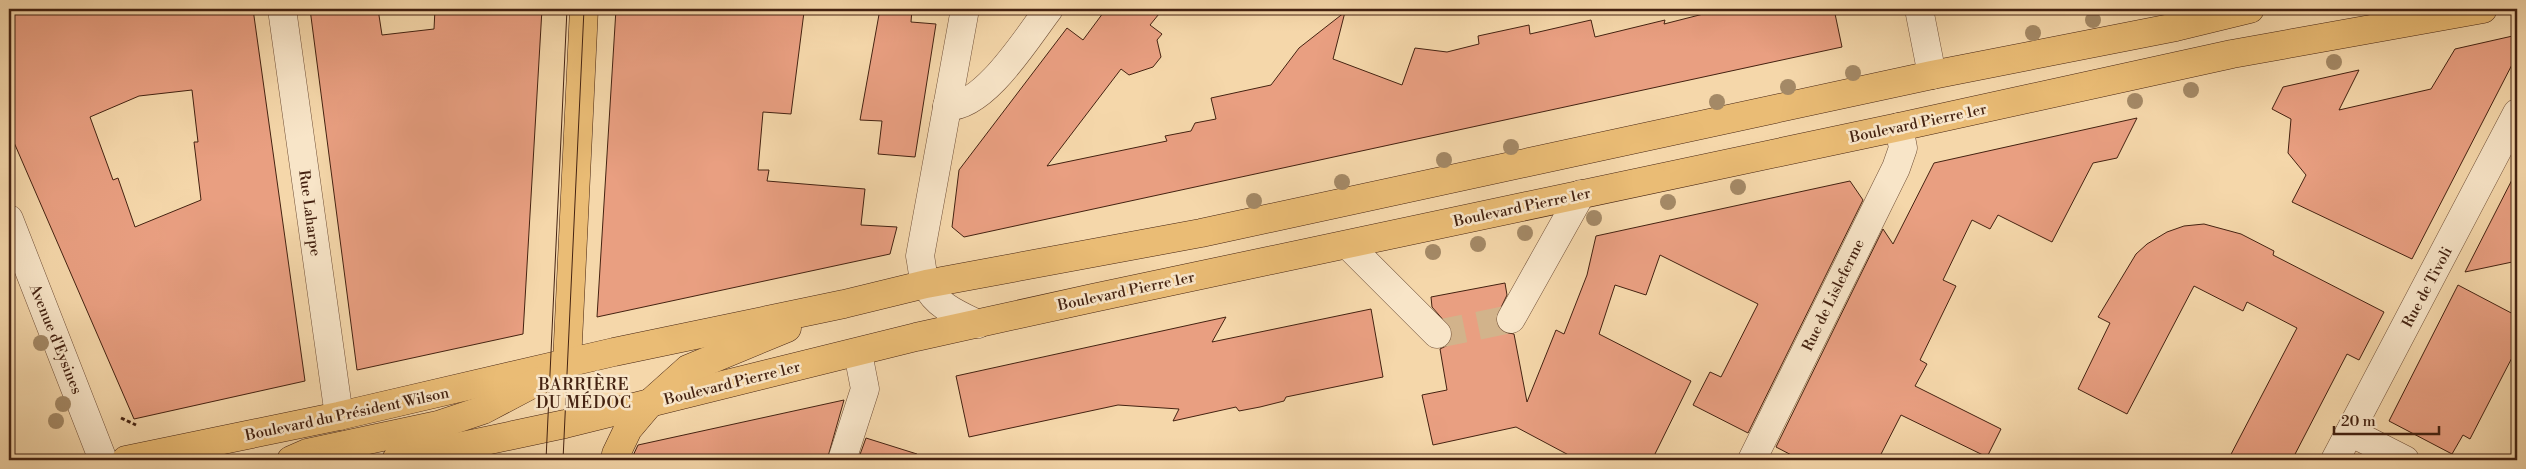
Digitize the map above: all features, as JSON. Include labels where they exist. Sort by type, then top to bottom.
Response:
[{"type":"main road","points":[[567,363],[584,9]]},
{"type":"main road","points":[[290,460],[307,453],[438,425],[483,410],[550,375],[567,363],[844,304],[926,284],[1211,231],[1932,76],[2176,27],[2250,9]]},
{"type":"main road","name":"Boulevard Pierre 1er","points":[[565,424],[978,324],[2232,54],[2483,9]]},
{"type":"main road","points":[[396,460],[565,424],[584,428],[601,438],[616,457],[628,428],[650,403],[688,369],[844,304]]},
{"type":"main road","name":"Boulevard du Président Wilson","points":[[126,460],[339,416],[567,363]]},
{"type":"street","name":"Rue Laharpe","points":[[282,9],[339,416]]},
{"type":"street","points":[[965,9],[920,256],[926,284],[938,301],[978,324]]},
{"type":"street","points":[[947,106],[957,107],[976,97],[1001,72],[1048,9]]},
{"type":"street","points":[[1918,9],[1932,76]]},
{"type":"street","name":"Rue de Tivoli","points":[[2335,460],[2517,113]]},
{"type":"street","name":"Rue de Lisleferme","points":[[1752,460],[1896,168],[1903,148],[1899,127]]},
{"type":"street","points":[[1511,319],[1581,194]]},
{"type":"street","name":"Avenue d'Eysines","points":[[9,219],[103,460]]},
{"type":"street","points":[[1348,244],[1437,334]]},
{"type":"street","points":[[842,460],[865,389],[858,352]]},
{"type":"street","points":[[2350,432],[2405,460]]},
{"type":"building","points":[[9,9],[253,9],[305,381],[134,419],[9,131]],"holes":[[[192,90],[198,142],[194,142],[201,200],[135,227],[118,178],[113,180],[90,117],[139,96]]]},
{"type":"building","points":[[310,9],[378,9],[382,35],[434,29],[435,9],[542,9],[523,334],[357,370]]},
{"type":"building","points":[[616,9],[764,9],[804,12],[791,114],[763,112],[758,170],[769,170],[767,181],[865,189],[861,225],[897,227],[890,254],[597,317]]},
{"type":"building","points":[[880,9],[912,9],[911,22],[936,24],[915,157],[878,154],[882,121],[860,120]]},
{"type":"building","points":[[1106,9],[1163,9],[1150,25],[1162,34],[1157,40],[1161,57],[1153,67],[1129,75],[1121,69],[1047,166],[1167,141],[1165,136],[1191,131],[1195,123],[1216,119],[1211,98],[1271,85],[1299,48],[1345,12],[1333,59],[1402,85],[1415,48],[1447,52],[1479,44],[1478,36],[1529,25],[1530,34],[1591,20],[1595,37],[1665,20],[1664,24],[1723,9],[1834,9],[1842,47],[964,237],[952,227],[959,170],[1067,28],[1083,40]]},
{"type":"building","points":[[2517,35],[2517,55],[2412,259],[2292,202],[2306,175],[2288,153],[2291,119],[2272,109],[2283,87],[2359,70],[2339,110],[2431,89],[2455,49]]},
{"type":"building","points":[[2137,118],[2117,158],[2093,163],[2052,242],[1998,215],[1990,229],[1972,220],[1943,280],[1956,286],[1920,360],[1927,364],[1915,386],[2001,429],[1987,457],[1901,415],[1878,460],[1801,460],[1776,447],[1883,229],[1893,244],[1934,163]]},
{"type":"building","points":[[2517,170],[2517,261],[2465,272]]},
{"type":"building","points":[[1850,181],[1863,200],[1748,433],[1693,405],[1710,372],[1721,377],[1758,304],[1660,255],[1646,295],[1615,285],[1599,334],[1691,381],[1652,460],[1578,460],[1516,427],[1433,445],[1422,395],[1447,390],[1440,349],[1448,345],[1452,338],[1452,330],[1432,307],[1431,297],[1505,283],[1507,295],[1495,320],[1497,327],[1503,332],[1514,334],[1527,402],[1556,330],[1564,334],[1587,275],[1596,236]]},
{"type":"building","points":[[2204,224],[2241,234],[2274,251],[2273,255],[2384,312],[2359,360],[2347,354],[2292,460],[2228,460],[2297,328],[2247,302],[2243,311],[2194,286],[2127,414],[2078,389],[2110,323],[2098,317],[2136,254],[2147,244],[2167,232],[2184,226]]},
{"type":"building","points":[[2458,285],[2517,316],[2517,348],[2470,439],[2463,435],[2452,454],[2389,421]]},
{"type":"building","points":[[1371,309],[1383,377],[1286,397],[1284,401],[1260,407],[1239,411],[1236,407],[1173,421],[1179,409],[1118,405],[969,437],[956,376],[1226,317],[1212,342]]},
{"type":"building","points":[[844,400],[827,460],[631,460],[638,445]]},
{"type":"building","points":[[866,438],[917,454],[916,460],[858,460]]},
{"type":"tunnel","points":[[1437,334],[1511,319]]},
{"type":"tram line","points":[[546,460],[567,9]]},
{"type":"tram line","points":[[563,460],[584,9]]},
{"type":"district","name":"BARRIÈRE DU MÉDOC","points":[[584,393]]}]
